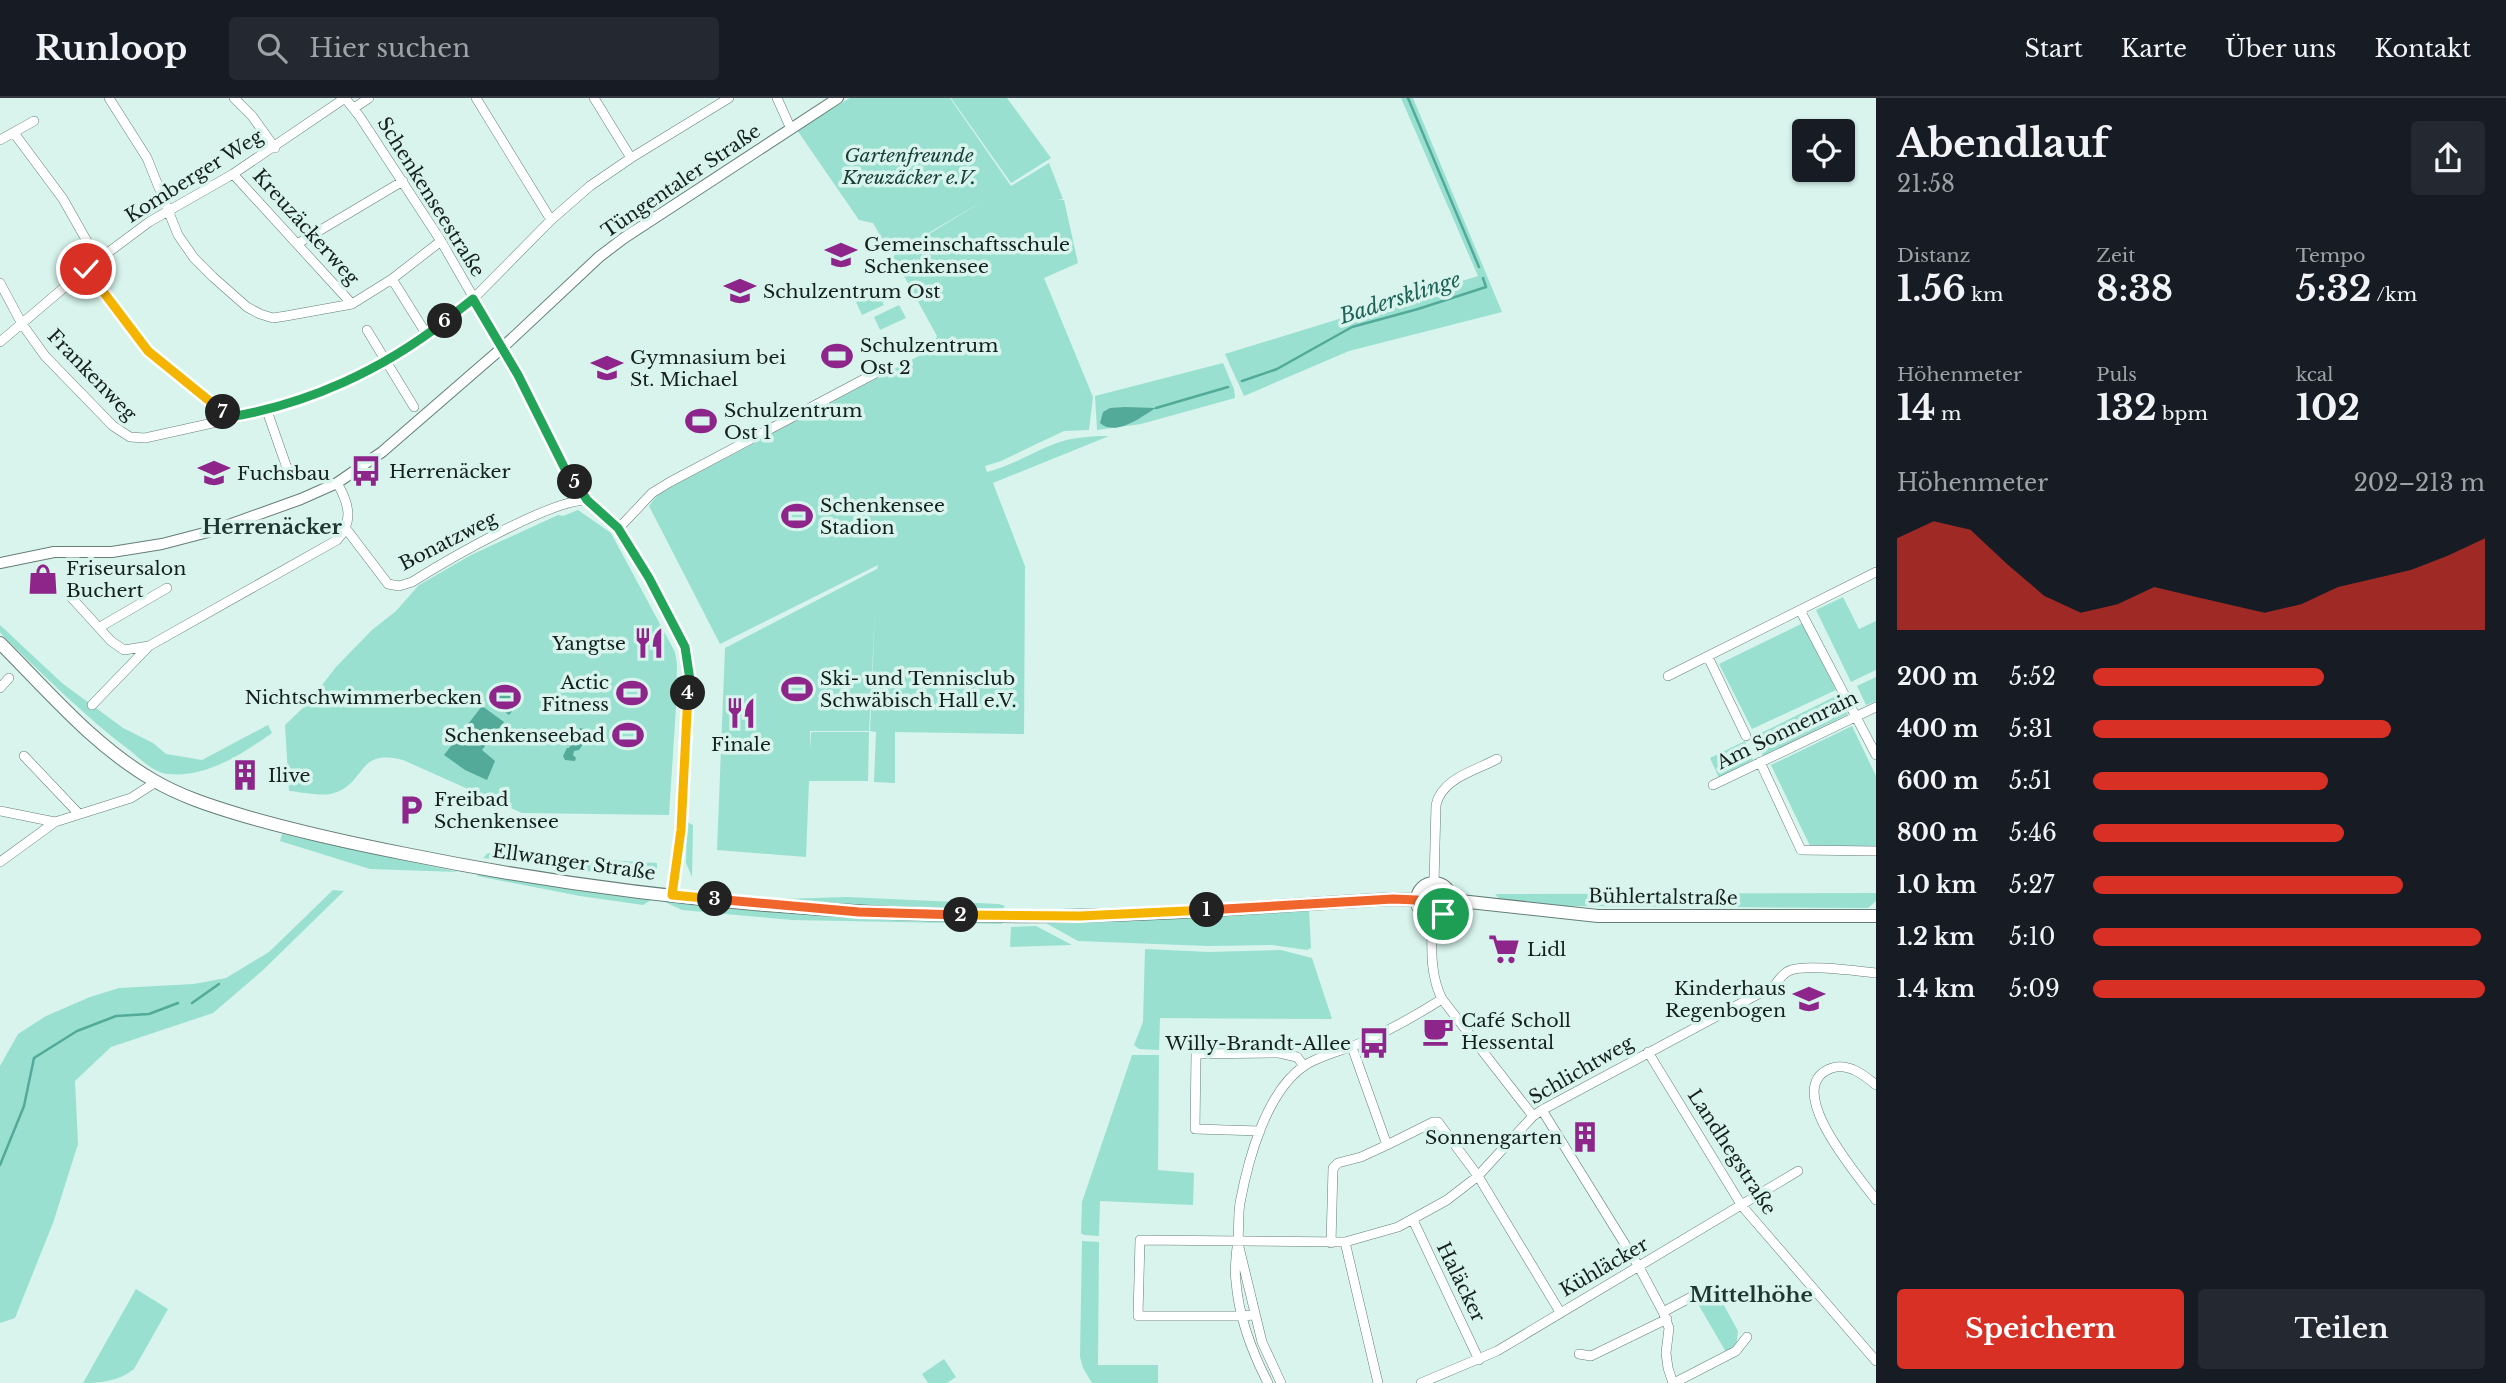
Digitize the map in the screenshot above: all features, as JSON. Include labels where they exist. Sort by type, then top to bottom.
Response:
[{"type":"main road","name":"Ellwanger Straße","points":[[0,643],[99,741],[123,761],[156,782],[213,806],[258,820],[382,850],[485,869],[672,895],[859,912],[1006,916],[1140,914],[1393,899],[1417,900]]},
{"type":"main road","points":[[1434,883],[1448,890],[1451,901],[1447,911],[1432,917],[1423,913],[1417,900],[1420,890],[1434,883]]},
{"type":"main road","name":"Bühlertalstraße","points":[[1451,901],[1598,916],[1876,916]]},
{"type":"street","points":[[109,98],[147,158],[178,235],[194,258],[230,293],[260,314],[273,318],[352,304],[392,279],[441,241]]},
{"type":"street","points":[[234,98],[252,116],[275,148]]},
{"type":"street","name":"Komberger Weg","points":[[0,342],[97,260],[149,222],[275,148],[345,98]]},
{"type":"street","name":"Schenkenseestraße","points":[[345,98],[441,241],[502,348],[566,471],[587,500],[618,528],[676,629],[688,659],[690,680],[681,830],[672,895]]},
{"type":"street","points":[[354,108],[369,98]]},
{"type":"street","points":[[476,98],[551,220]]},
{"type":"street","points":[[594,98],[631,158]]},
{"type":"street","points":[[705,98],[711,109]]},
{"type":"street","points":[[86,269],[148,351],[230,417],[267,411],[322,392],[386,361],[427,335],[473,299],[551,220],[590,186],[729,98]]},
{"type":"street","points":[[776,98],[791,129]]},
{"type":"street","name":"Tüngentaler Straße","points":[[0,563],[54,552],[111,552],[162,544],[212,531],[291,503],[337,483],[382,452],[624,238],[838,98]]},
{"type":"street","points":[[0,140],[34,121]]},
{"type":"street","points":[[14,133],[63,199],[97,260]]},
{"type":"street","name":"Kreuzäckerweg","points":[[233,174],[352,304]]},
{"type":"street","points":[[297,244],[403,181]]},
{"type":"street","points":[[392,279],[427,335]]},
{"type":"street","name":"Frankenweg","points":[[0,283],[22,324],[45,356],[113,426],[130,437],[145,438],[230,417]]},
{"type":"street","points":[[367,330],[414,407]]},
{"type":"street","points":[[618,528],[661,487],[887,367]]},
{"type":"street","points":[[267,411],[287,468]]},
{"type":"street","points":[[93,705],[149,646],[337,540],[347,530],[349,514],[345,495],[337,483]]},
{"type":"street","name":"Bonatzweg","points":[[347,530],[388,584],[399,586],[412,582],[518,524],[575,500],[587,500]]},
{"type":"street","points":[[1668,676],[1876,572]]},
{"type":"street","points":[[100,627],[167,588]]},
{"type":"street","points":[[70,596],[111,641],[124,650],[149,646]]},
{"type":"street","points":[[1801,611],[1876,755]]},
{"type":"street","points":[[1708,657],[1746,736]]},
{"type":"street","points":[[0,688],[9,678]]},
{"type":"street","name":"Am Sonnenrain","points":[[1713,785],[1876,707]]},
{"type":"street","points":[[24,756],[79,814]]},
{"type":"street","points":[[1434,883],[1438,796],[1448,784],[1497,760]]},
{"type":"street","points":[[1760,762],[1801,850],[1876,851]]},
{"type":"street","points":[[0,862],[55,822],[131,798],[156,782]]},
{"type":"street","points":[[0,811],[55,822]]},
{"type":"street","points":[[1432,917],[1433,971],[1442,999],[1533,1116]]},
{"type":"street","name":"Schlichtweg","points":[[1242,1316],[1138,1316],[1140,1240],[1331,1243],[1345,1242],[1398,1227],[1447,1200],[1478,1176],[1533,1116],[1542,1110],[1774,985],[1788,971],[1796,968],[1876,973]]},
{"type":"street","points":[[1268,1383],[1251,1345],[1242,1316],[1235,1259],[1240,1205],[1260,1131],[1278,1095],[1304,1066],[1386,1031],[1442,999]]},
{"type":"street","points":[[1352,1047],[1387,1145]]},
{"type":"street","name":"Landhegstraße","points":[[1648,1052],[1742,1206],[1876,1362]]},
{"type":"street","points":[[1260,1131],[1195,1129],[1196,1054],[1297,1056],[1304,1066]]},
{"type":"street","points":[[1876,1085],[1855,1070],[1842,1066],[1821,1075],[1815,1084],[1813,1102],[1831,1138],[1876,1200]]},
{"type":"street","points":[[1542,1110],[1639,1267],[1665,1316],[1669,1328],[1666,1353],[1673,1383],[1736,1351],[1746,1336]]},
{"type":"street","points":[[1331,1243],[1333,1168],[1338,1163],[1361,1157],[1438,1122],[1478,1176],[1560,1312]]},
{"type":"street","name":"Kühläcker","points":[[1421,1383],[1497,1351],[1798,1171]]},
{"type":"street","name":"Haläcker","points":[[1413,1220],[1479,1360]]},
{"type":"street","points":[[1238,1242],[1262,1342],[1281,1383]]},
{"type":"street","points":[[1345,1242],[1378,1383]]},
{"type":"street","points":[[1579,1354],[1591,1356],[1665,1316],[1697,1294],[1708,1294]]},
{"type":"street","points":[[1242,1316],[1254,1315]]},
{"type":"green space","name":"Gartenfreunde Kreuzäcker e.V.","points":[[850,98],[950,98],[1011,186],[1049,163],[1063,199],[1057,200],[1064,200],[1078,263],[1044,278],[1093,397],[1089,430],[1064,431],[985,466],[987,472],[1061,442],[1081,437],[1109,436],[993,483],[1025,566],[1024,734],[895,732],[895,783],[874,782],[876,732],[870,731],[875,612],[869,731],[810,731],[810,750],[811,732],[869,732],[868,781],[809,781],[806,857],[717,850],[725,648],[877,569],[878,565],[720,644],[649,506],[658,494],[932,349],[937,336],[893,256],[983,201],[891,255],[873,223],[859,220],[797,130]]},
{"type":"green space","points":[[951,98],[1007,98],[1051,158],[1011,183]]},
{"type":"green space","points":[[1401,98],[1413,98],[1502,312],[1349,351],[1244,396],[1225,354],[1478,276]]},
{"type":"green space","points":[[878,292],[884,305],[862,315],[856,302]]},
{"type":"green space","points":[[899,305],[906,318],[880,330],[874,317]]},
{"type":"green space","points":[[1223,363],[1235,398],[1141,424],[1097,430],[1095,396]]},
{"type":"green space","points":[[578,510],[611,533],[675,652],[676,707],[669,815],[522,813],[403,760],[388,758],[369,763],[345,788],[334,793],[289,791],[285,725],[308,703],[336,667],[372,630],[396,611],[419,585],[471,555],[558,515],[563,516]]},
{"type":"green space","points":[[1843,597],[1859,629],[1876,621],[1876,670],[1851,682],[1816,610]]},
{"type":"green space","points":[[1803,623],[1836,690],[1752,729],[1719,664]]},
{"type":"green space","points":[[0,625],[62,683],[123,728],[153,743],[166,754],[202,760],[268,725],[272,733],[236,756],[210,768],[182,774],[158,771],[144,763],[66,696],[4,637],[0,632]]},
{"type":"green space","points":[[1876,677],[1876,701],[1866,705],[1857,686]]},
{"type":"green space","points":[[1838,695],[1848,714],[1763,756],[1753,737]]},
{"type":"green space","points":[[1852,726],[1876,776],[1876,848],[1811,848],[1771,765]]},
{"type":"green space","points":[[1745,741],[1753,760],[1719,778],[1710,758]]},
{"type":"green space","points":[[687,822],[693,825],[692,877],[686,863]]},
{"type":"green space","points":[[282,834],[458,872],[370,869],[280,841]]},
{"type":"green space","points":[[488,853],[657,863],[657,875],[650,879],[483,858]]},
{"type":"green space","points":[[480,873],[651,900],[643,905],[580,896],[477,876]]},
{"type":"green space","points":[[333,890],[344,891],[262,971],[213,1013],[111,1047],[75,1081],[78,1144],[53,1223],[15,1318],[0,1323],[0,1066],[18,1034],[46,1016],[119,988],[194,984],[226,978],[269,952]]},
{"type":"green space","points":[[1876,893],[1876,901],[1868,908],[1564,906],[1501,900],[1495,894]]},
{"type":"green space","points":[[847,897],[1005,906],[1001,911],[896,909],[781,899]]},
{"type":"green space","points":[[663,901],[999,921],[1003,924],[792,920],[682,910]]},
{"type":"green space","points":[[1309,909],[1311,948],[1307,950],[1272,945],[1208,946],[1078,941],[1042,921]]},
{"type":"green space","points":[[1036,926],[1072,945],[1010,947],[1011,927]]},
{"type":"green space","points":[[1145,949],[1209,952],[1281,950],[1312,958],[1332,1019],[1160,1018],[1159,1050],[1139,1049],[1134,1045],[1143,1022]]},
{"type":"green space","points":[[1132,1055],[1159,1055],[1158,1170],[1194,1173],[1193,1205],[1100,1201],[1099,1236],[1084,1235],[1081,1233],[1082,1202]]},
{"type":"green space","points":[[1082,1241],[1099,1242],[1098,1365],[1158,1365],[1158,1383],[1092,1383],[1083,1368],[1080,1357]]},
{"type":"green space","points":[[136,1289],[168,1309],[134,1369],[116,1379],[83,1383]]},
{"type":"green space","points":[[1721,1300],[1738,1331],[1736,1347],[1726,1352],[1698,1304],[1710,1305]]},
{"type":"green space","points":[[944,1359],[956,1377],[947,1383],[928,1383],[922,1374]]},
{"type":"shaded area","points":[[1110,408],[1156,408],[1121,427],[1106,427],[1100,423],[1103,412]]},
{"type":"shaded area","name":"Nichtschwimmerbecken","points":[[499,682],[505,687],[513,686],[514,694],[522,699],[509,715],[489,700]]},
{"type":"shaded area","points":[[482,706],[504,722],[482,750],[495,761],[487,780],[465,770],[444,755]]},
{"type":"shaded area","points":[[580,728],[587,730],[588,737],[579,750],[574,751],[575,761],[565,760],[563,756]]},
{"type":"waterway","name":"Badersklinge","points":[[1408,98],[1479,267]]},
{"type":"waterway","name":"Badersklinge","points":[[1242,381],[1277,369],[1352,327],[1486,287],[1483,278]]},
{"type":"waterway","name":"Badersklinge","points":[[1156,408],[1228,387]]},
{"type":"waterway","name":"Badersklinge","points":[[192,1003],[219,984]]},
{"type":"waterway","name":"Badersklinge","points":[[0,1165],[24,1106],[34,1058],[77,1031],[116,1016],[149,1014],[178,1003]]},
{"type":"place","name":"Gemeinschaftsschule Schenkensee","points":[[841,255]]},
{"type":"place","name":"Schulzentrum Ost","points":[[740,291]]},
{"type":"place","name":"Schulzentrum Ost 2","points":[[837,356]]},
{"type":"place","name":"Gymnasium bei St. Michael","points":[[607,368]]},
{"type":"place","name":"Schulzentrum Ost 1","points":[[701,421]]},
{"type":"place","name":"Herrenäcker","points":[[366,471]]},
{"type":"place","name":"Fuchsbau","points":[[214,473]]},
{"type":"place","name":"Schenkensee Stadion","points":[[797,516]]},
{"type":"place","name":"Friseursalon Buchert","points":[[43,579]]},
{"type":"place","name":"Yangtse","points":[[649,643]]},
{"type":"place","name":"Ski- und Tennisclub Schwäbisch Hall e.V.","points":[[797,689]]},
{"type":"place","name":"Actic Fitness","points":[[632,693]]},
{"type":"place","name":"Nichtschwimmerbecken","points":[[505,697]]},
{"type":"place","name":"Finale","points":[[741,713]]},
{"type":"place","name":"Schenkenseebad","points":[[628,735]]},
{"type":"place","name":"Ilive","points":[[245,775]]},
{"type":"place","name":"Freibad Schenkensee","points":[[411,810]]},
{"type":"place","name":"Lidl","points":[[1504,949]]},
{"type":"place","name":"Kinderhaus Regenbogen","points":[[1809,999]]},
{"type":"place","name":"Café Scholl Hessental","points":[[1438,1031]]},
{"type":"place","name":"Willy-Brandt-Allee","points":[[1374,1043]]},
{"type":"place","name":"Sonnengarten","points":[[1585,1137]]},
{"type":"district","name":"Herrenäcker","points":[[272,527]]},
{"type":"district","name":"Mittelhöhe","points":[[1751,1295]]},
{"type":"route","points":[[86,269],[148,351],[230,417],[267,411],[322,392],[365,372],[427,335],[473,299],[518,375],[566,471],[587,500],[618,528],[649,578],[685,647],[690,680],[681,830],[672,895],[859,912],[1006,916],[1152,913],[1393,899],[1417,900],[1420,909],[1427,916],[1443,914]]}]
